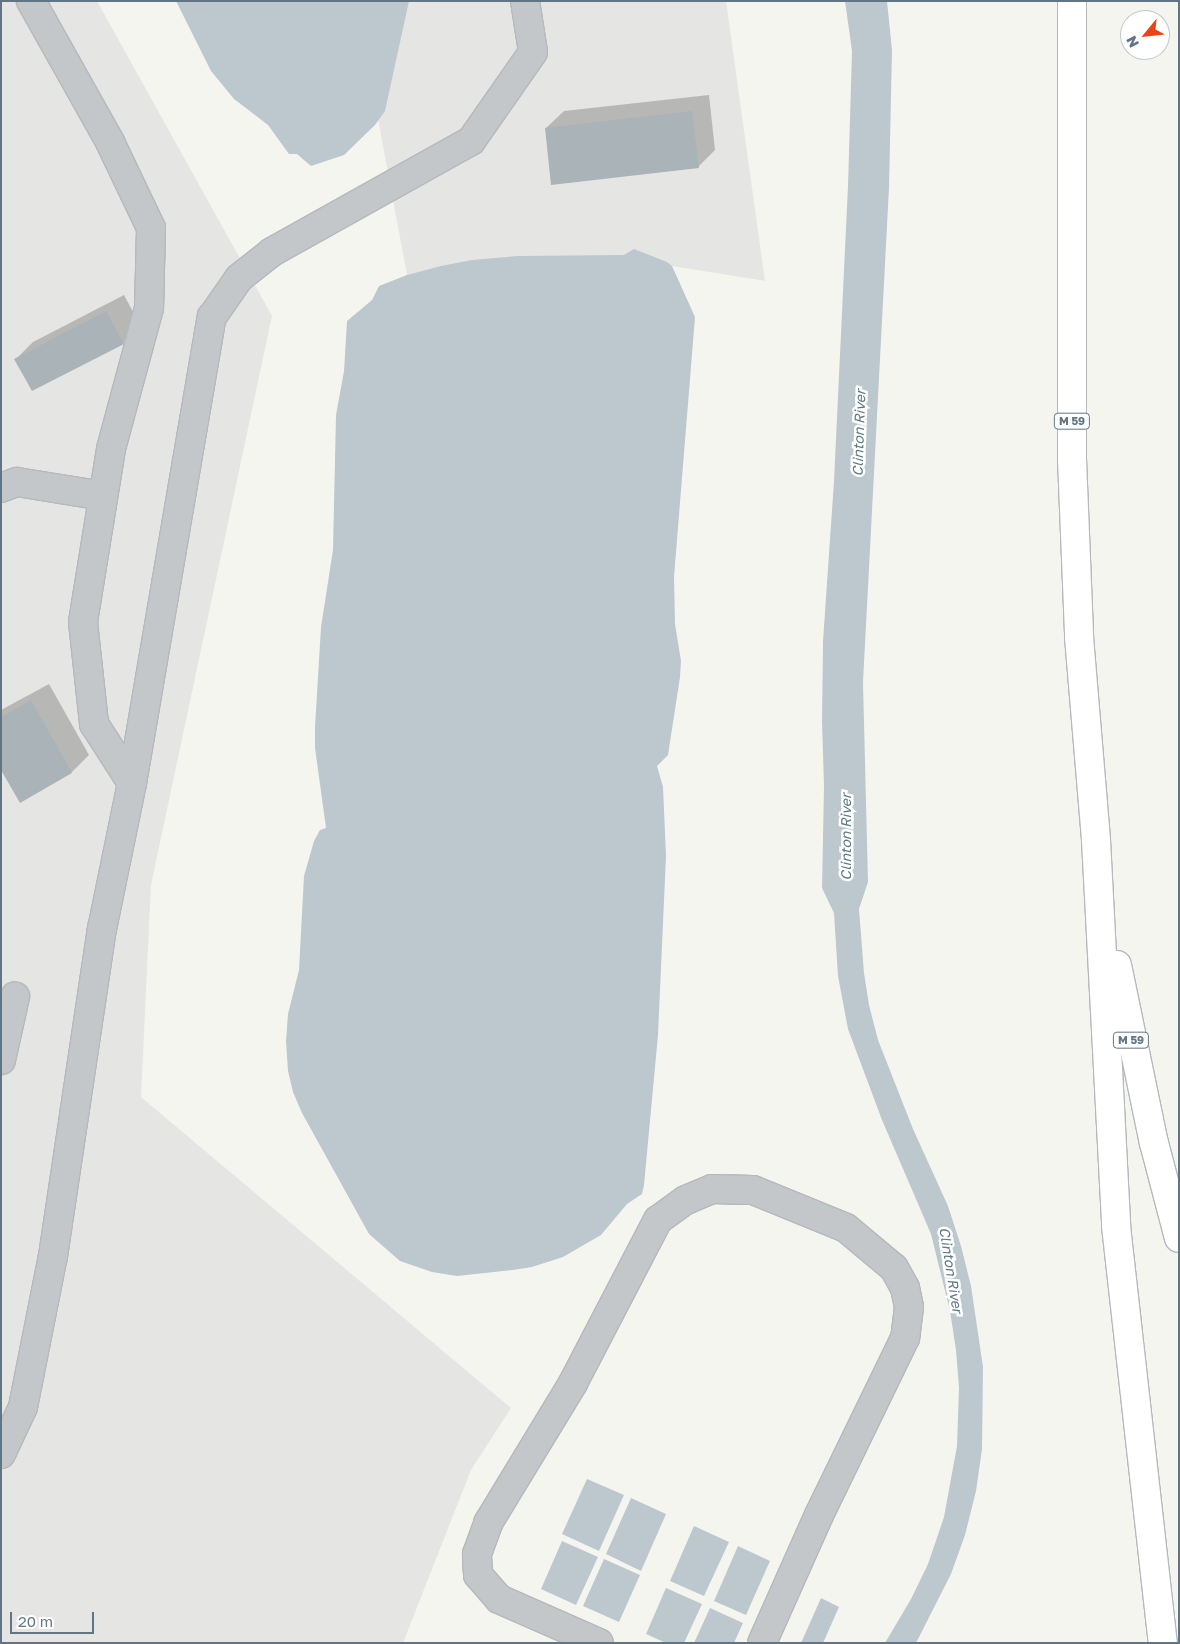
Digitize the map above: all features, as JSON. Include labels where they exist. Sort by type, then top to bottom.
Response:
[{"type":"highway","name":"M 59","points":[[1072,1],[1074,534],[1079,637],[1096,840],[1131,1039],[1179,1238]]},
{"type":"highway","points":[[1096,840],[1116,1226],[1163,1643]]},
{"type":"lane","points":[[31,1],[110,142],[151,228],[148,308],[111,449],[83,622],[94,724],[132,783]]},
{"type":"lane","points":[[1,1454],[23,1408],[53,1256],[102,929],[132,783],[212,317],[239,278],[272,252],[471,140],[533,52],[525,1]]},
{"type":"lane","points":[[1,488],[16,482],[103,496]]},
{"type":"lane","points":[[1,1060],[15,997]]},
{"type":"lane","points":[[599,1643],[499,1599],[478,1575],[477,1554],[488,1523],[573,1383],[658,1220],[686,1200],[712,1189],[753,1190],[846,1228],[894,1268],[905,1288],[909,1307],[905,1338],[819,1516],[762,1643]]},
{"type":"shaded area","points":[[1,1],[97,1],[272,316],[151,885],[141,1097],[511,1408],[471,1470],[403,1643],[1,1643]]},
{"type":"shaded area","points":[[356,1],[726,1],[765,281],[672,266],[407,275]]},
{"type":"water","points":[[176,1],[409,1],[385,111],[375,125],[344,155],[311,166],[297,154],[289,154],[268,125],[234,99],[211,71]]},
{"type":"water","name":"Clinton River","points":[[845,1],[887,1],[892,50],[889,188],[863,682],[868,882],[859,909],[864,973],[869,1005],[878,1040],[913,1129],[948,1206],[961,1246],[971,1286],[983,1367],[982,1449],[976,1491],[965,1535],[951,1574],[916,1643],[885,1643],[911,1599],[928,1564],[944,1517],[957,1446],[959,1388],[956,1350],[950,1311],[931,1234],[882,1120],[848,1029],[838,976],[834,913],[822,888],[824,786],[822,722],[823,641],[834,481],[848,186],[852,51]]},
{"type":"water","points":[[634,249],[667,262],[672,266],[695,317],[674,577],[675,624],[681,661],[680,677],[668,755],[657,766],[663,787],[666,856],[658,1035],[644,1185],[642,1194],[627,1204],[601,1235],[563,1257],[532,1267],[513,1270],[457,1276],[432,1272],[400,1261],[369,1234],[302,1113],[293,1092],[288,1071],[286,1041],[288,1014],[299,970],[304,876],[314,841],[320,830],[326,828],[315,748],[315,727],[321,627],[333,550],[336,415],[344,371],[347,321],[372,300],[379,286],[407,275],[441,266],[472,260],[518,256],[624,255]]},
{"type":"water","points":[[587,1479],[624,1495],[599,1551],[562,1534]]},
{"type":"water","points":[[631,1498],[666,1514],[641,1571],[606,1554]]},
{"type":"water","points":[[694,1526],[729,1542],[704,1596],[670,1581]]},
{"type":"water","points":[[562,1541],[598,1557],[576,1605],[541,1589]]},
{"type":"water","points":[[738,1546],[770,1561],[746,1615],[714,1601]]},
{"type":"water","points":[[604,1559],[640,1575],[619,1622],[583,1606]]},
{"type":"water","points":[[666,1588],[702,1604],[684,1643],[666,1643],[646,1634]]},
{"type":"water","points":[[821,1598],[839,1607],[823,1643],[801,1643]]},
{"type":"water","points":[[710,1608],[743,1623],[734,1643],[694,1643]]},
{"type":"building","points":[[692,111],[699,168],[551,185],[545,128]]},
{"type":"building","points":[[106,311],[124,344],[32,391],[14,359]]},
{"type":"building","points":[[31,700],[72,773],[20,803],[1,770],[1,717]]}]
